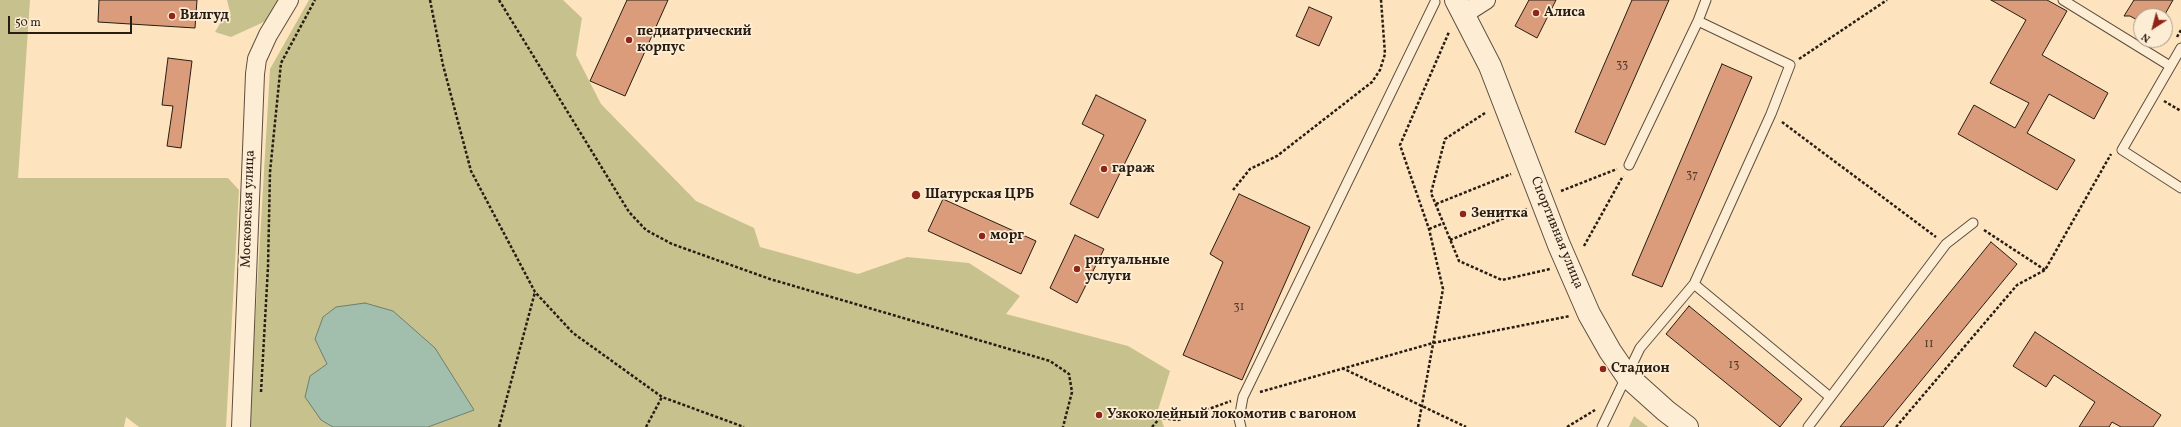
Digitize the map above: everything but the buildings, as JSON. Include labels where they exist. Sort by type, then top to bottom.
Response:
[{"type":"street","name":"Московская улица","points":[[241,427],[255,74],[257,59],[268,35],[289,0]]},
{"type":"street","points":[[1452,5],[1486,0]]},
{"type":"street","name":"Спортивная улица","points":[[1452,5],[1490,66],[1560,245],[1589,314],[1610,351],[1628,376],[1666,411],[1687,427]]},
{"type":"lane","points":[[1629,165],[1698,21],[1706,0]]},
{"type":"lane","points":[[2063,0],[2170,66]]},
{"type":"lane","points":[[1241,427],[1239,419],[1243,397],[1452,5]]},
{"type":"lane","points":[[1602,427],[1628,376],[1640,348],[1694,284],[1771,114],[1790,65],[1698,21]]},
{"type":"lane","points":[[2181,48],[2122,150],[2181,188]]},
{"type":"lane","points":[[1808,427],[1946,244],[1973,223]]},
{"type":"lane","points":[[1694,284],[1830,397]]},
{"type":"path","points":[[261,397],[268,267],[270,172],[281,63],[315,0]]},
{"type":"path","points":[[430,0],[443,64],[471,171],[535,292],[573,333],[662,397],[744,427]]},
{"type":"path","points":[[498,0],[629,212],[646,230],[672,244],[770,279],[1050,362],[1069,374],[1072,392],[1063,427]]},
{"type":"path","points":[[1233,190],[1250,169],[1277,156],[1372,82],[1380,70],[1385,54],[1381,0]]},
{"type":"path","points":[[1790,65],[1887,0]]},
{"type":"path","points":[[1418,427],[1443,289],[1429,229],[1400,145],[1449,32]]},
{"type":"path","points":[[1485,113],[1445,139],[1432,193],[1459,262],[1502,280],[1553,268]]},
{"type":"path","points":[[1771,114],[1946,244]]},
{"type":"path","points":[[1561,192],[1629,165]]},
{"type":"path","points":[[1584,246],[1629,165]]},
{"type":"path","points":[[1436,204],[1512,173]]},
{"type":"path","points":[[1450,240],[1527,209]]},
{"type":"path","points":[[1429,229],[1444,223]]},
{"type":"path","points":[[1896,427],[2017,285],[2045,270],[2005,242],[1973,223]]},
{"type":"path","points":[[499,427],[535,292]]},
{"type":"path","points":[[1152,427],[1160,418],[1178,420],[1243,397],[1433,343],[1574,316]]},
{"type":"path","points":[[1342,368],[1466,427]]},
{"type":"path","points":[[646,427],[662,397]]},
{"type":"path","points":[[1567,427],[1616,398]]},
{"type":"shaded area","points":[[0,0],[30,0],[18,178],[228,178],[239,190],[226,427],[139,427],[126,417],[124,427],[0,427]]},
{"type":"shaded area","points":[[227,0],[279,0],[266,21],[231,37],[215,32],[221,22],[231,16]]},
{"type":"shaded area","points":[[309,0],[563,0],[582,18],[576,55],[601,104],[696,201],[754,228],[760,247],[858,274],[907,257],[969,263],[1020,296],[1006,314],[1128,346],[1170,371],[1158,410],[1164,427],[249,427],[270,69]]},
{"type":"shaded area","points":[[365,303],[393,311],[435,348],[474,410],[428,427],[333,427],[321,420],[305,397],[310,376],[327,364],[315,339],[323,317],[336,307]]},
{"type":"shaded area","points":[[1634,416],[1648,427],[1629,427]]},
{"type":"place","name":"Алиса","points":[[1536,13]]},
{"type":"place","name":"Вилгуд","points":[[172,16]]},
{"type":"place","name":"педиатрический корпус","points":[[629,40]]},
{"type":"place","name":"гараж","points":[[1104,169]]},
{"type":"place","name":"Шатурская ЦРБ","points":[[916,195]]},
{"type":"place","name":"Зенитка","points":[[1463,214]]},
{"type":"place","name":"морг","points":[[982,236]]},
{"type":"place","name":"ритуальные услуги","points":[[1077,269]]},
{"type":"place","name":"Стадион","points":[[1603,369]]},
{"type":"place","name":"Узкоколейный локомотив с вагоном","points":[[1099,415]]}]
